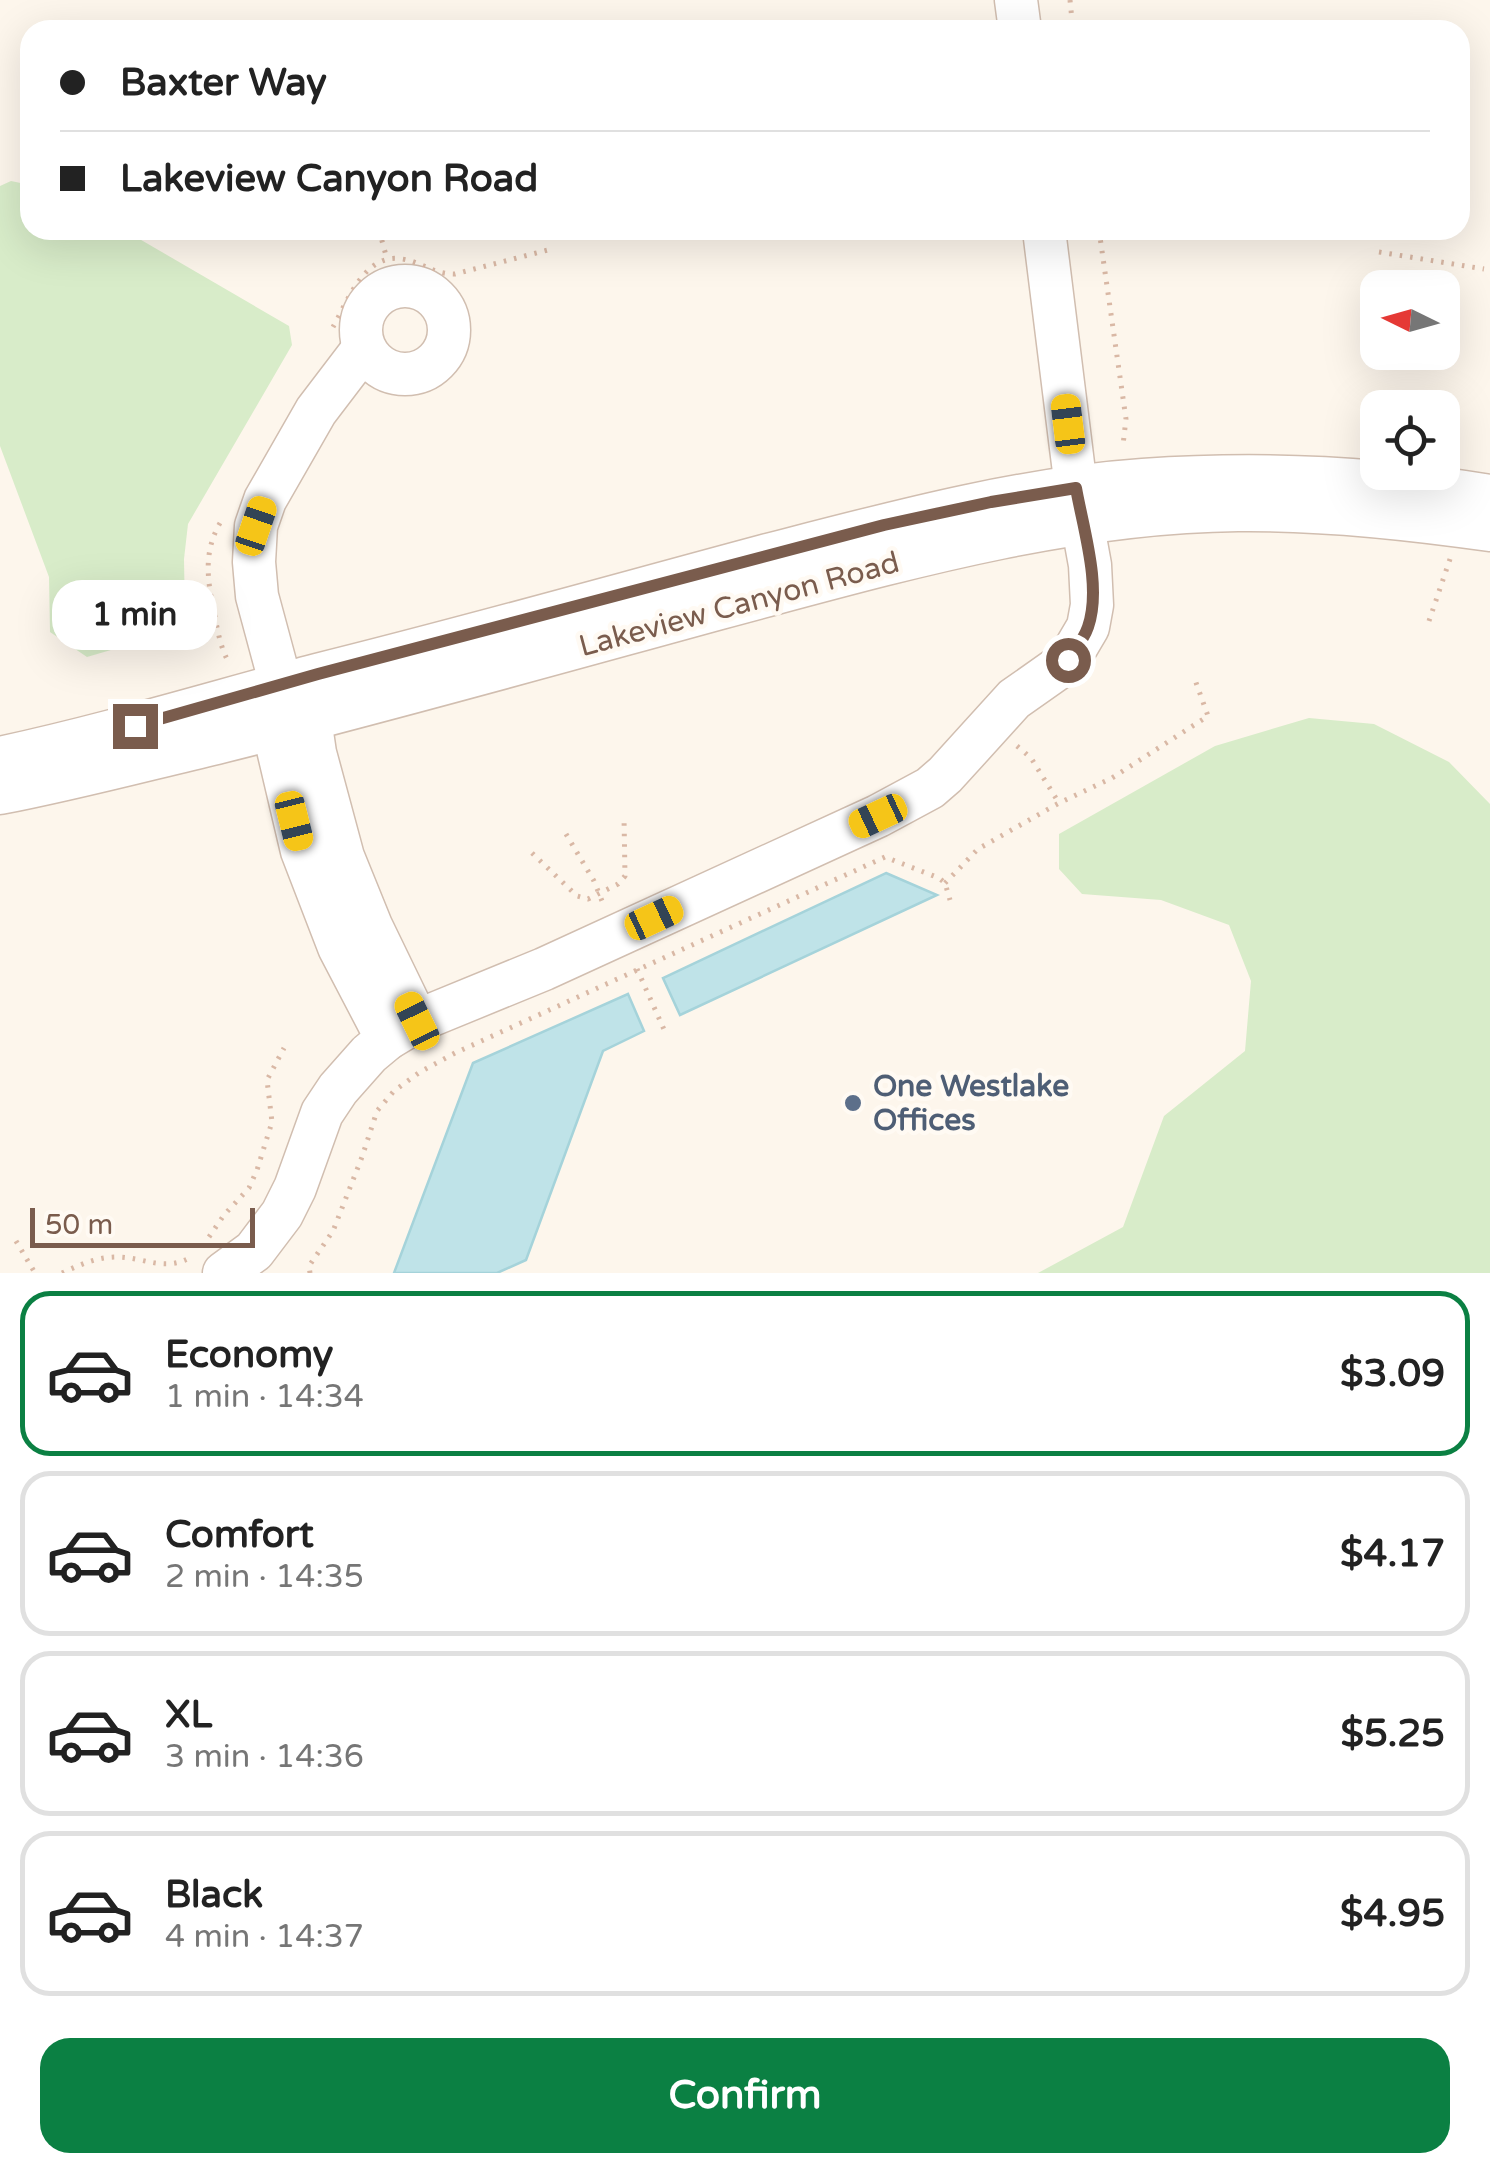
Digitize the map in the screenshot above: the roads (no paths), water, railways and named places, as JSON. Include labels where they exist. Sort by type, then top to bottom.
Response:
[{"type":"street","points":[[224,1273],[254,1251],[282,1214],[322,1113],[373,1050],[402,1030],[878,816],[930,788],[1014,700],[1068,660],[1088,627],[1092,575],[1079,505],[1045,240]]},
{"type":"street","points":[[364,348],[316,411],[265,500],[256,526],[254,562],[257,596],[291,724],[302,850],[340,947],[402,1030]]},
{"type":"street","name":"Lakeview Canyon Road","points":[[0,793],[291,724],[910,557],[1079,505],[1141,480],[1338,478],[1490,496]]},
{"type":"street","name":"Lakeview Canyon Road","points":[[0,758],[82,740],[884,525],[991,502],[1320,511],[1490,530]]},
{"type":"water","points":[[886,873],[937,895],[680,1015],[663,978]]},
{"type":"water","points":[[628,994],[644,1031],[603,1051],[526,1260],[497,1273],[394,1273],[473,1063]]},
{"type":"place","name":"One Westlake Offices","points":[[853,1103]]}]
